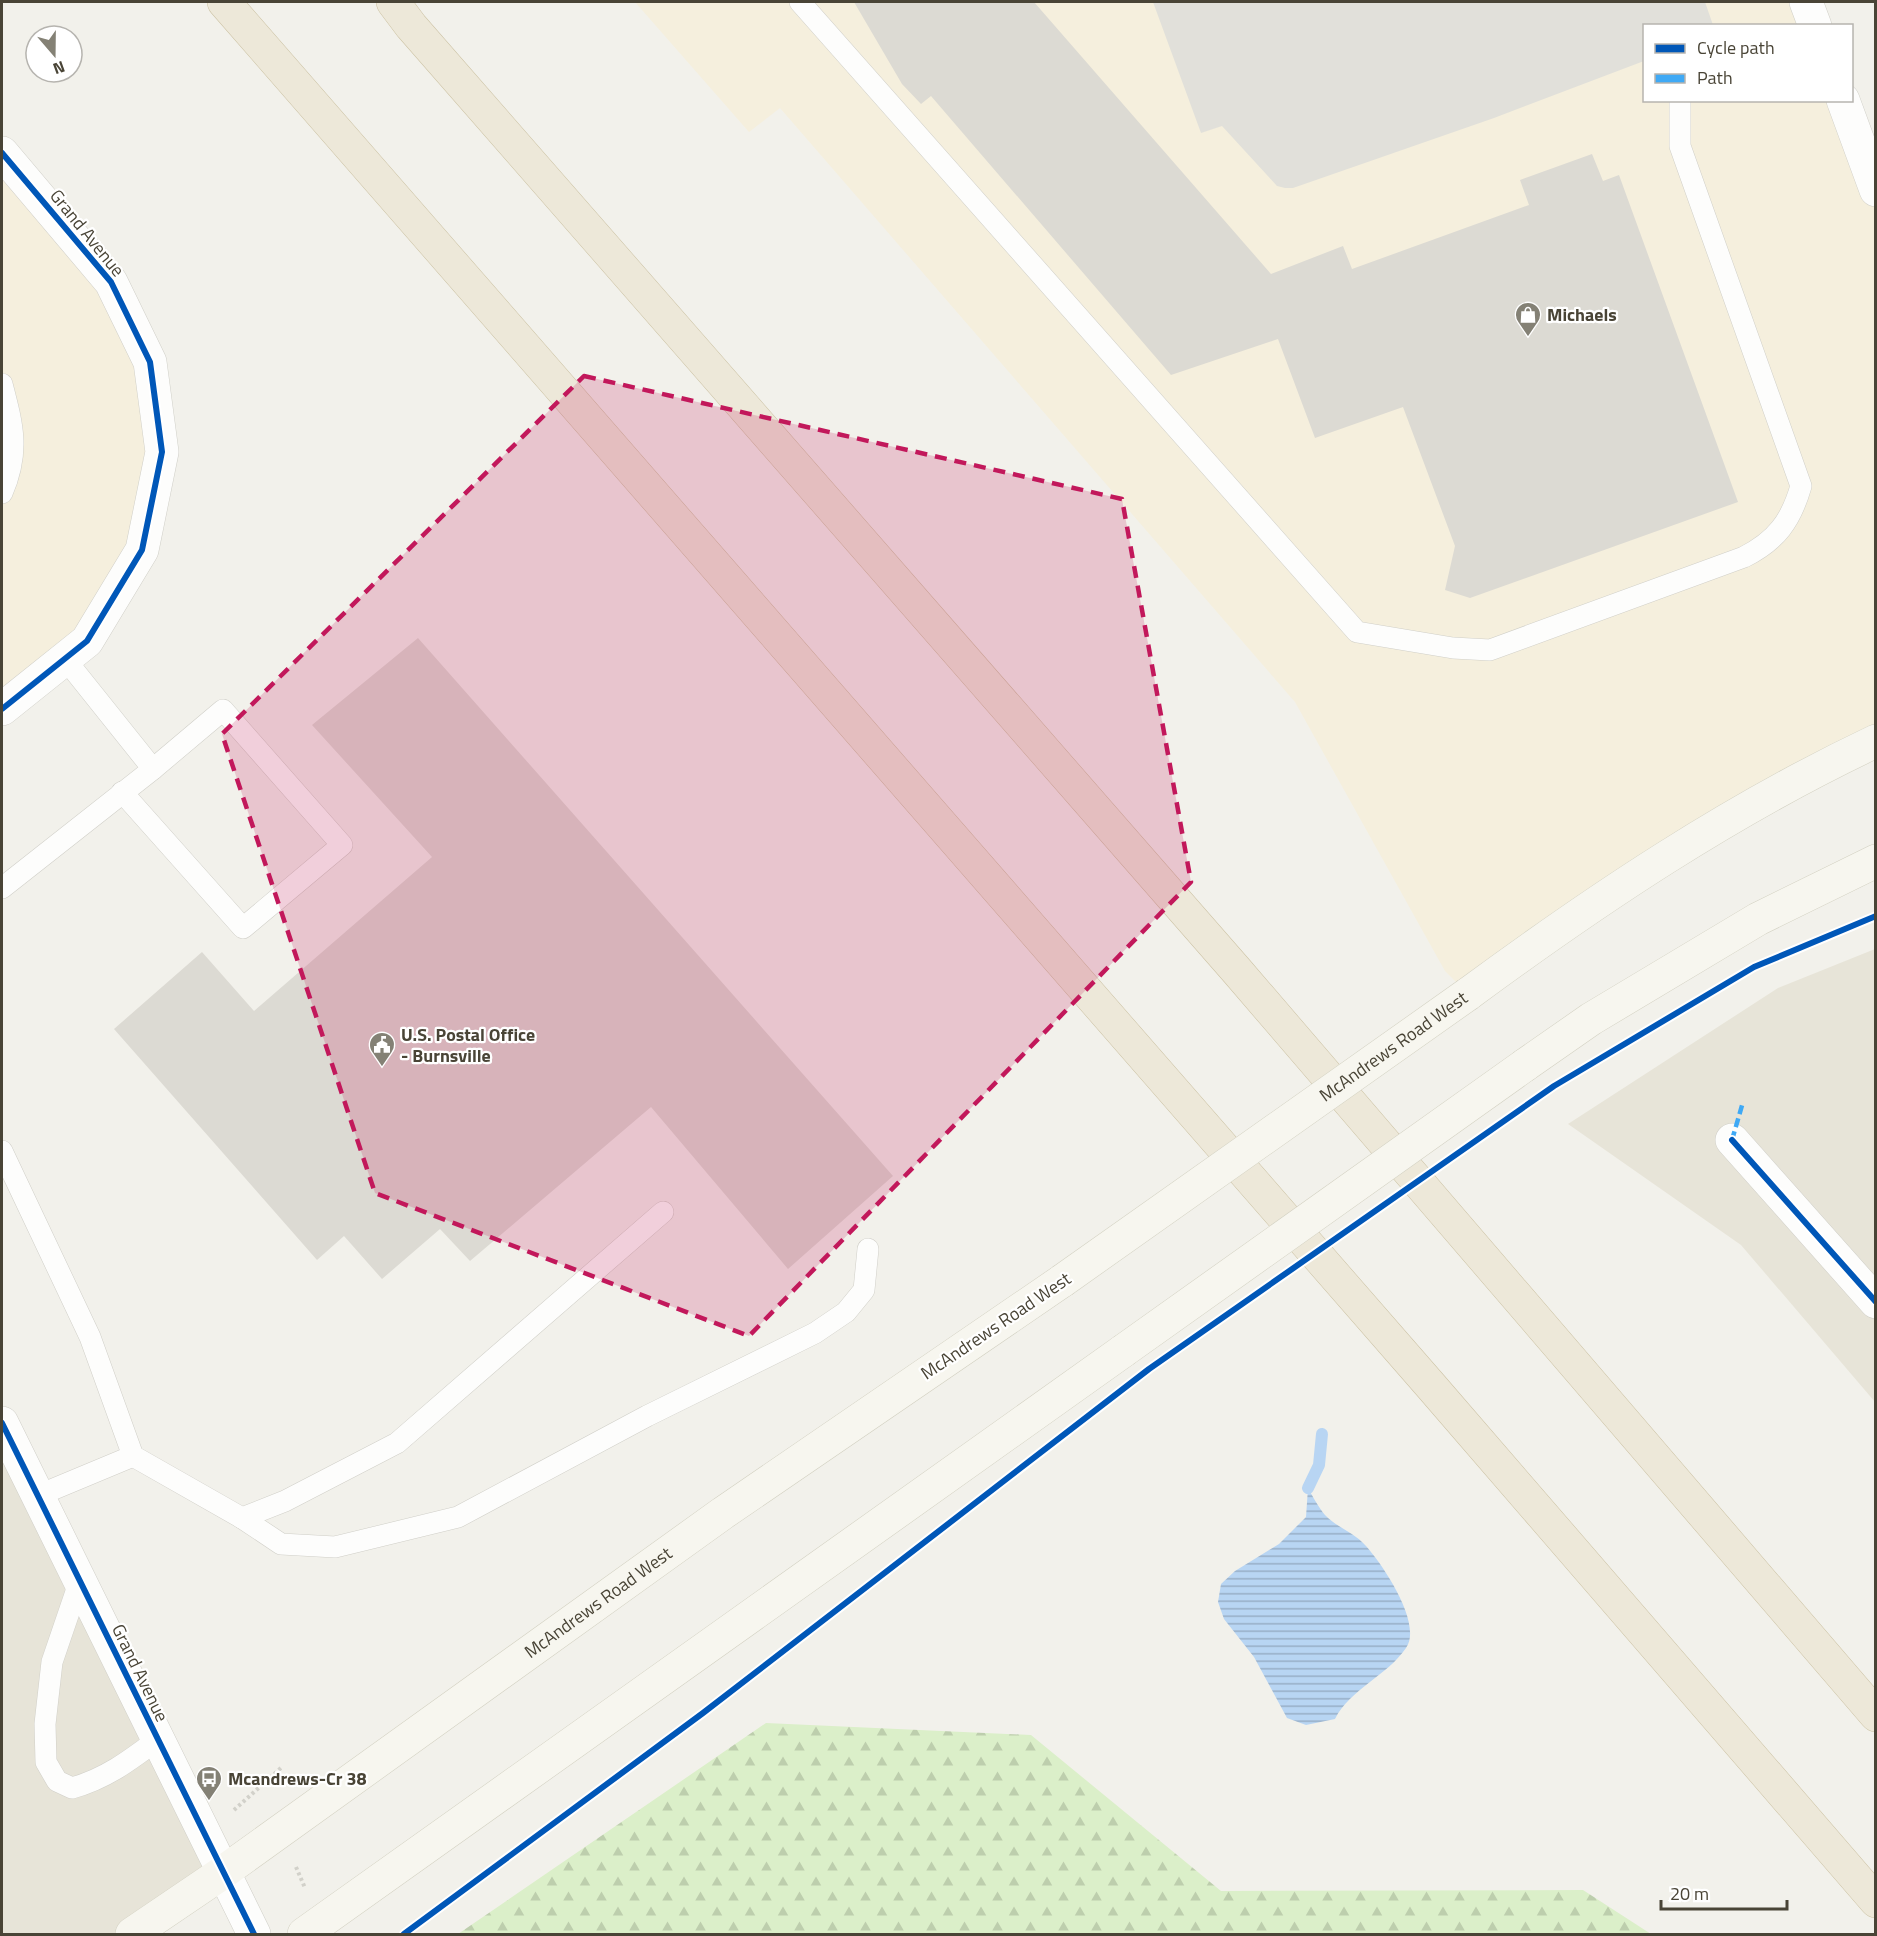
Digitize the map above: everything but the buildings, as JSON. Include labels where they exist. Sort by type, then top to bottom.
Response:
[{"type":"highway","points":[[224,2],[1424,1377],[1875,1901]]},
{"type":"highway","points":[[393,2],[411,26],[1245,980],[1875,1715]]},
{"type":"main road","name":"McAndrews Road West","points":[[132,1935],[222,1873],[723,1513],[1062,1281],[1468,994],[1563,924],[1718,824],[1808,773],[1875,741]]},
{"type":"main road","points":[[304,1935],[1591,1019],[1758,919],[1875,861]]},
{"type":"street","points":[[1806,2],[1814,24]]},
{"type":"street","points":[[1844,102],[1875,190]]},
{"type":"street","name":"Grand Avenue","points":[[2,153],[111,282],[150,362],[162,452],[142,550],[87,641],[2,709]]},
{"type":"street","points":[[1732,1140],[1875,1302]]},
{"type":"street","name":"Grand Avenue","points":[[2,1423],[254,1935]]},
{"type":"lane","points":[[800,2],[1357,632],[1453,648],[1490,650],[1744,557],[1767,546],[1795,508],[1801,486],[1680,146],[1680,102]]},
{"type":"lane","points":[[2,384],[12,424],[12,470],[2,493]]},
{"type":"lane","points":[[65,659],[153,769]]},
{"type":"lane","points":[[2,888],[122,792],[153,769],[223,710],[342,845],[243,928],[122,792]]},
{"type":"lane","points":[[2,1151],[90,1337],[134,1456],[242,1518],[281,1544],[334,1547],[458,1517],[647,1416],[815,1333],[846,1312],[864,1290],[868,1249]]},
{"type":"lane","points":[[242,1518],[285,1501],[397,1443],[663,1212]]},
{"type":"lane","points":[[37,1496],[134,1456]]},
{"type":"lane","points":[[79,1583],[52,1662],[45,1724],[45,1762],[57,1781],[72,1788],[96,1781],[118,1769],[157,1740]]},
{"type":"highlighted area","points":[[584,376],[1122,499],[1191,882],[749,1336],[375,1193],[222,734]]},
{"type":"shaded area","points":[[635,2],[1806,2],[1815,24],[1643,24],[1643,102],[1843,102],[1875,190],[1875,741],[1468,994],[1445,971],[1295,702],[780,108],[749,132]]},
{"type":"shaded area","points":[[1153,2],[1705,2],[1713,24],[1643,24],[1643,61],[1494,118],[1293,188],[1277,186],[1222,126],[1201,133]]},
{"type":"shaded area","points":[[2,153],[150,362],[142,550],[87,641],[2,709]]},
{"type":"shaded area","points":[[1875,949],[1875,1402],[1741,1245],[1568,1124],[1778,988]]},
{"type":"shaded area","points":[[2,1423],[222,1873],[132,1934],[2,1934]]},
{"type":"green space","points":[[766,1723],[1031,1735],[1221,1891],[1583,1890],[1651,1934],[458,1934]]},
{"type":"water","points":[[1308,1488],[1325,1515],[1362,1541],[1391,1580],[1405,1610],[1410,1638],[1398,1658],[1350,1699],[1335,1719],[1306,1725],[1287,1718],[1254,1657],[1224,1619],[1218,1602],[1221,1584],[1235,1571],[1279,1544],[1306,1517]]},
{"type":"waterway","points":[[1308,1488],[1319,1465],[1322,1434]]},
{"type":"marked path","points":[[1732,1140],[1743,1102]]},
{"type":"cycle path","points":[[2,153],[111,282],[150,362],[162,452],[142,550],[87,641],[2,709]]},
{"type":"cycle path","points":[[404,1934],[703,1713],[1149,1369],[1554,1086],[1754,967],[1876,916]]},
{"type":"cycle path","points":[[1732,1140],[1876,1302]]},
{"type":"cycle path","points":[[2,1423],[254,1934]]},
{"type":"place","name":"Michaels","points":[[1528,338]]},
{"type":"place","name":"U.S. Postal Office - Burnsville","points":[[382,1068]]},
{"type":"place","name":"Mcandrews-Cr 38","points":[[209,1802]]}]
